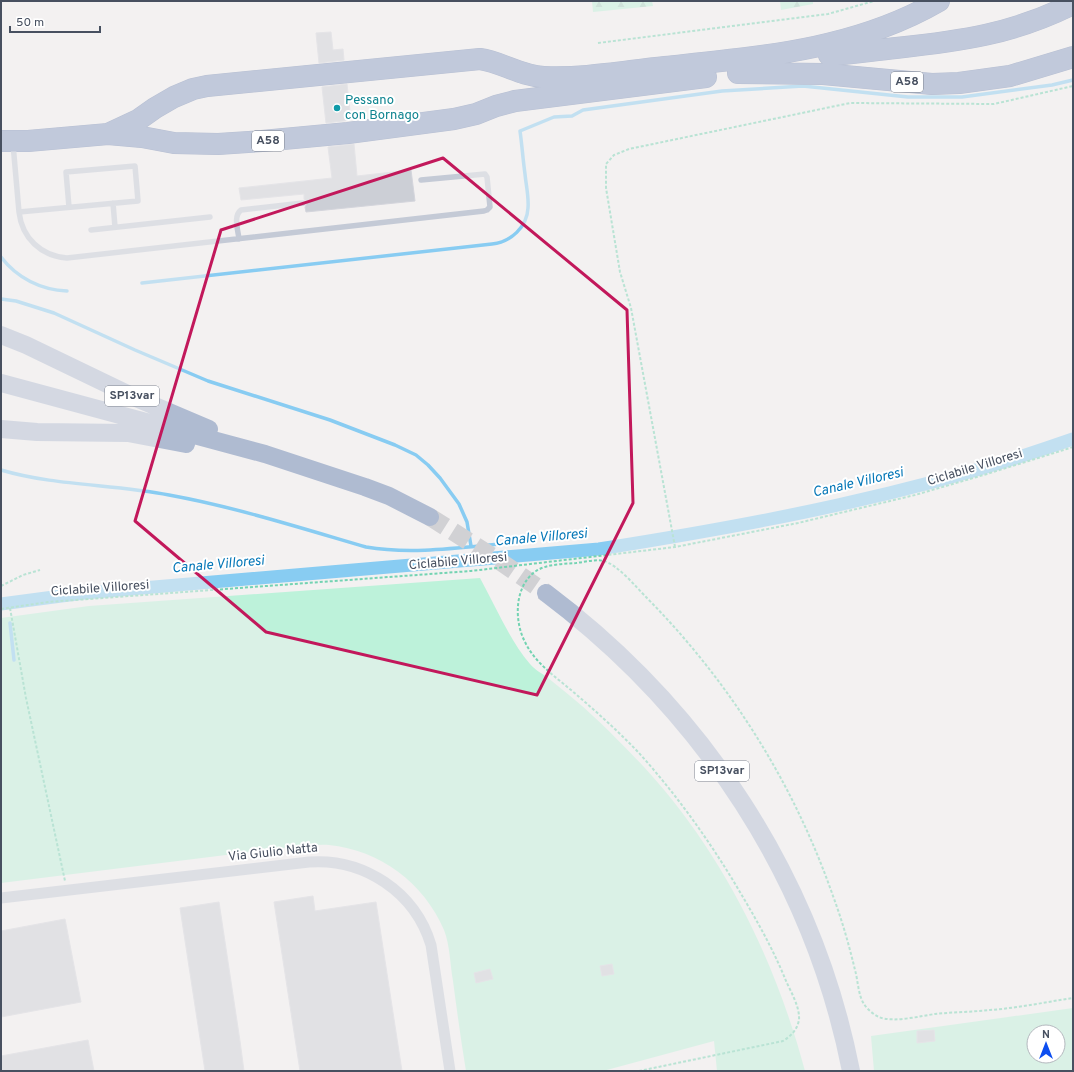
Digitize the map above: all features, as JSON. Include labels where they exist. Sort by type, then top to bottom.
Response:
[{"type":"highway","name":"A58","points":[[108,134],[138,120],[174,97],[194,89],[207,86],[480,59],[517,72],[534,76],[571,77],[754,57],[831,43],[862,35],[901,20],[939,1]]},
{"type":"highway","name":"A58","points":[[7,141],[108,134],[142,137],[174,143],[218,144],[262,141],[454,120],[515,101],[738,73],[833,55],[948,42],[983,36],[1032,22],[1073,4]]},
{"type":"highway","name":"A58","points":[[754,57],[833,55]]},
{"type":"highway","name":"A58","points":[[738,73],[823,74],[932,84],[959,83],[1010,76],[1073,57]]},
{"type":"main road","name":"SP13var","points":[[1,335],[26,345],[136,398],[265,454]]},
{"type":"main road","name":"SP13var","points":[[1,383],[265,454],[365,487],[388,496],[430,517]]},
{"type":"main road","name":"SP13var","points":[[1,429],[37,432],[128,433],[197,445],[265,454]]},
{"type":"main road","name":"SP13var","points":[[546,593],[605,641],[659,694],[699,740],[743,802],[781,868],[812,938],[837,1010],[851,1071]]},
{"type":"street","name":"Via Giulio Natta","points":[[1,898],[309,862],[327,861],[361,869],[382,880],[399,893],[414,910],[432,945],[450,1071]]},
{"type":"lane","points":[[7,141],[19,212],[24,229],[33,243],[48,254],[64,258],[484,211],[488,210],[490,207],[487,177],[485,174],[422,180]]},
{"type":"lane","points":[[19,212],[138,201],[135,166],[66,172],[69,207]]},
{"type":"lane","points":[[113,203],[115,227]]},
{"type":"lane","points":[[239,239],[236,217],[237,213],[241,210],[303,203]]},
{"type":"lane","points":[[91,230],[210,217]]},
{"type":"path","points":[[598,43],[828,14],[874,1]]},
{"type":"path","points":[[675,546],[631,308],[620,272],[606,188],[606,164],[614,155],[629,149],[850,103],[994,104],[1073,86]]},
{"type":"path","name":"Ciclabile Villoresi","points":[[1,609],[48,602],[471,571],[675,546],[798,523],[914,495],[1073,447]]},
{"type":"path","points":[[605,555],[606,562]]},
{"type":"path","points":[[639,1071],[783,1042],[791,1036],[796,1029],[799,1020],[798,1010],[779,964],[753,913],[718,855],[694,820],[659,776],[630,745],[584,701],[546,670],[528,649],[520,630],[518,613],[523,586],[538,569],[551,565],[593,561],[606,562],[620,571],[686,640],[725,689],[760,741],[790,796],[817,853],[834,896],[856,972],[862,1002],[876,1016],[887,1019],[993,1010],[1073,998]]},
{"type":"path","points":[[537,563],[538,569]]},
{"type":"path","points":[[1,586],[24,574],[40,570]]},
{"type":"path","points":[[10,608],[26,698],[65,882],[58,882]]},
{"type":"highlighted area","points":[[443,158],[627,310],[633,503],[537,695],[266,632],[135,521],[221,230]]},
{"type":"green space","points":[[592,1],[652,1],[653,6],[593,12]]},
{"type":"green space","points":[[780,1],[813,1],[813,4],[781,10]]},
{"type":"green space","points":[[480,578],[509,633],[530,664],[572,697],[602,724],[644,767],[672,800],[722,871],[762,948],[793,1029],[805,1071],[717,1071],[714,1041],[603,1071],[466,1071],[448,942],[444,930],[425,898],[398,872],[383,862],[348,848],[329,845],[299,846],[1,883],[1,618],[89,606]]},
{"type":"green space","points":[[1073,1008],[1073,1071],[874,1071],[871,1036]]},
{"type":"building","points":[[331,32],[333,50],[343,49],[344,60],[319,63],[316,33]]},
{"type":"building","points":[[347,84],[351,120],[326,123],[322,87]]},
{"type":"building","points":[[354,144],[357,176],[411,170],[415,201],[306,212],[305,207],[307,203],[304,199],[304,194],[241,200],[239,188],[332,178],[328,147]]},
{"type":"building","points":[[313,896],[315,911],[376,902],[402,1071],[300,1071],[274,902]]},
{"type":"building","points":[[219,902],[244,1071],[205,1071],[180,908]]},
{"type":"building","points":[[65,919],[81,1002],[1,1017],[1,931]]},
{"type":"building","points":[[612,964],[614,974],[602,976],[600,966]]},
{"type":"building","points":[[490,969],[493,979],[476,983],[474,973]]},
{"type":"building","points":[[934,1030],[935,1041],[917,1043],[917,1031]]},
{"type":"building","points":[[88,1040],[94,1071],[1,1071],[1,1056]]},
{"type":"waterway","points":[[142,283],[499,243],[517,232],[525,221],[527,215],[528,195],[520,131],[554,117],[572,116],[583,110],[722,91],[803,86],[908,97],[962,97],[1052,85],[1073,80]]},
{"type":"waterway","points":[[1,257],[14,271],[30,282],[48,288],[67,291]]},
{"type":"waterway","points":[[1,299],[16,301],[54,313],[208,381],[330,420],[395,445],[416,455],[440,478],[459,504],[467,522],[471,546]]},
{"type":"waterway","name":"Canale Villoresi","points":[[1,604],[84,593],[599,549],[719,529],[839,505],[957,475],[1073,439]]},
{"type":"waterway","points":[[1,470],[42,479],[148,491],[194,500],[268,518],[366,547],[420,550],[511,543]]},
{"type":"waterway","points":[[10,623],[14,660]]},
{"type":"tunnel","points":[[430,517],[501,562],[546,593]]},
{"type":"place","name":"Pessano con Bornago","points":[[337,108]]}]
